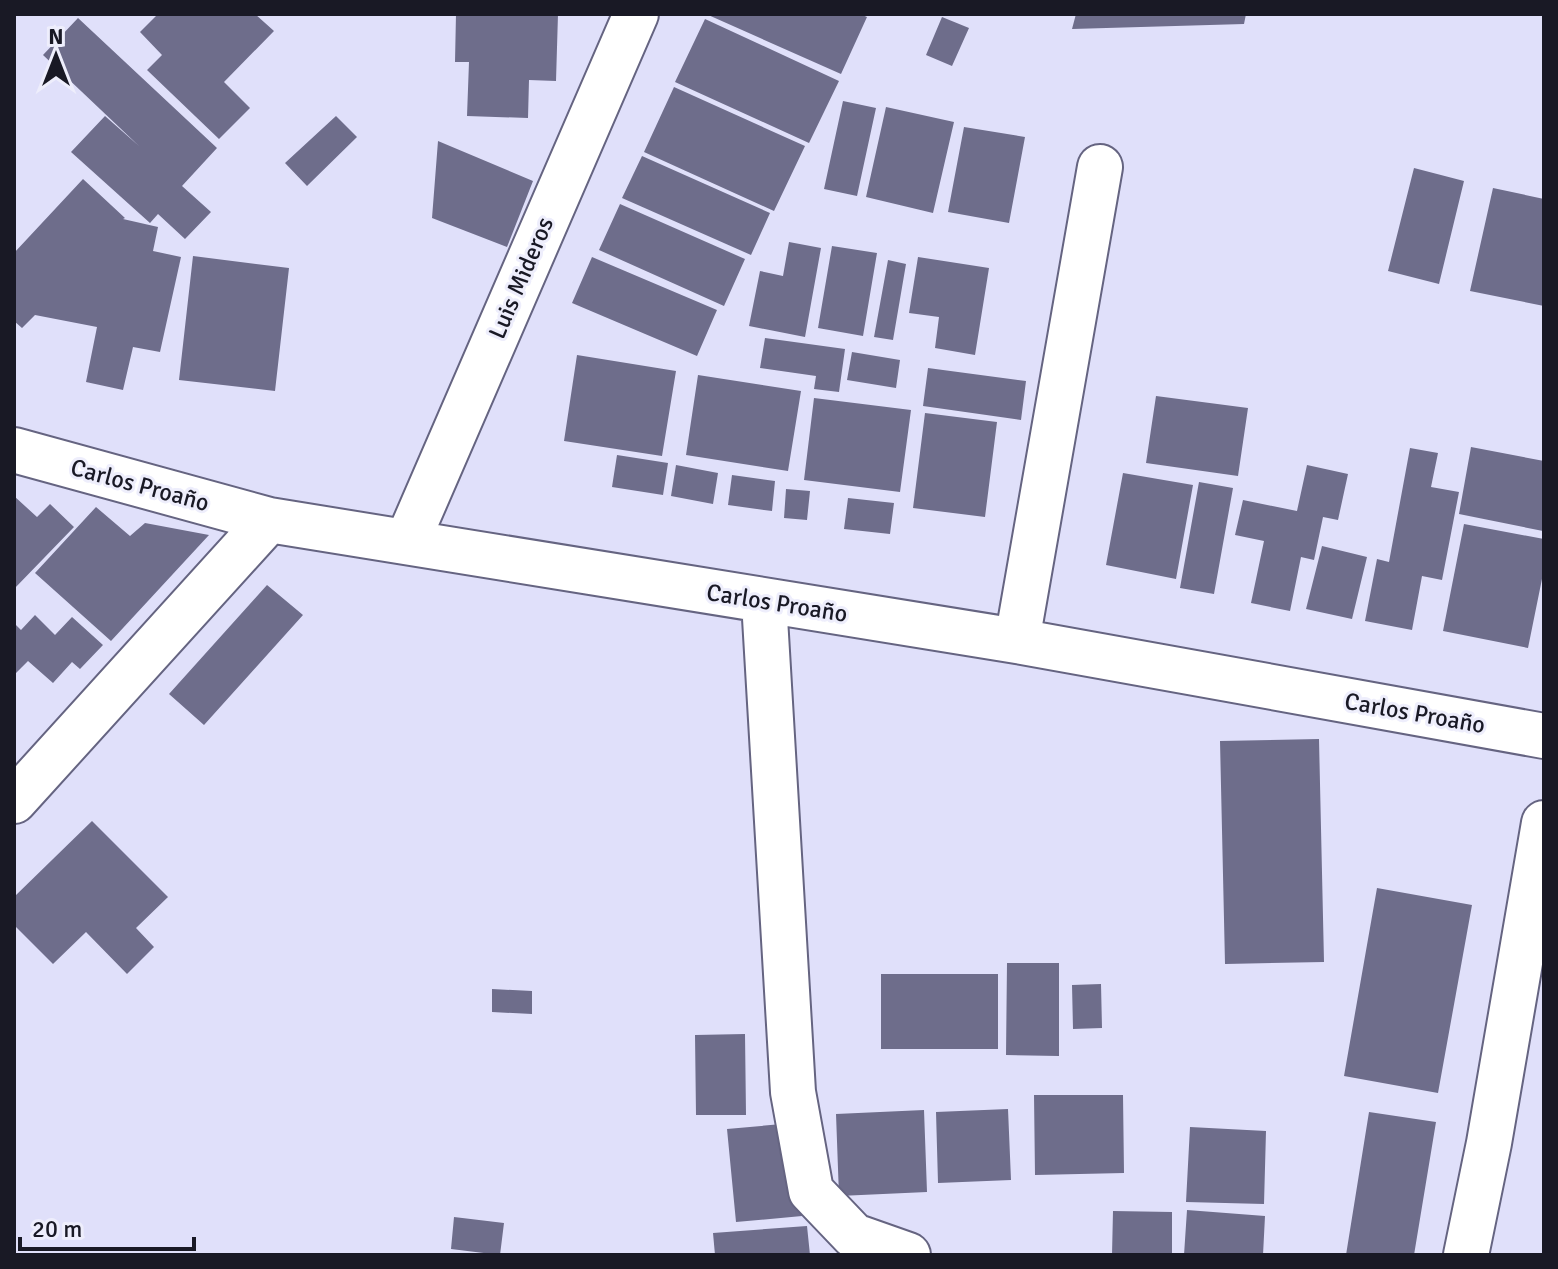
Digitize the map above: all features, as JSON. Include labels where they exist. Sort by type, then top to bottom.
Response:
[{"type":"street","name":"Luis Mideros","points":[[407,542],[636,14]]},
{"type":"street","points":[[1017,641],[1100,167]]},
{"type":"street","name":"Carlos Proaño","points":[[14,450],[269,520],[1017,641],[1544,736]]},
{"type":"street","points":[[14,801],[269,520]]},
{"type":"street","points":[[764,601],[793,1092],[811,1191],[854,1236],[908,1255]]},
{"type":"street","points":[[1466,1255],[1489,1143],[1544,823]]},
{"type":"building","points":[[158,14],[255,14],[274,31],[224,82],[250,108],[219,139],[147,70],[162,55],[140,32]]},
{"type":"building","points":[[456,14],[558,14],[556,81],[529,80],[528,118],[467,116],[469,62],[455,62]]},
{"type":"building","points":[[706,14],[860,14],[867,17],[841,74]]},
{"type":"building","points":[[1076,14],[1246,14],[1244,24],[1072,29]]},
{"type":"building","points":[[942,17],[969,28],[952,66],[926,55]]},
{"type":"building","points":[[78,18],[217,148],[182,186],[211,212],[185,239],[158,214],[150,223],[71,152],[105,116],[139,146],[43,55]]},
{"type":"building","points":[[705,19],[839,81],[809,143],[675,82]]},
{"type":"building","points":[[674,87],[805,146],[774,211],[644,152]]},
{"type":"building","points":[[843,101],[876,108],[857,196],[824,189]]},
{"type":"building","points":[[886,107],[954,122],[933,213],[866,197]]},
{"type":"building","points":[[336,116],[357,137],[307,186],[285,163]]},
{"type":"building","points":[[964,127],[1025,137],[1009,223],[948,212]]},
{"type":"building","points":[[438,141],[533,181],[507,247],[432,218]]},
{"type":"building","points":[[642,156],[770,213],[751,255],[622,198]]},
{"type":"building","points":[[1414,168],[1464,181],[1439,284],[1388,271]]},
{"type":"building","points":[[83,179],[123,219],[158,227],[153,251],[181,257],[160,352],[133,347],[123,390],[86,382],[97,327],[35,315],[22,328],[14,321],[14,253]]},
{"type":"building","points":[[1493,188],[1544,199],[1544,306],[1470,291]]},
{"type":"building","points":[[620,204],[745,259],[724,306],[599,250]]},
{"type":"building","points":[[789,242],[821,248],[805,337],[749,326],[760,271],[783,276]]},
{"type":"building","points":[[832,246],[877,253],[863,336],[818,328]]},
{"type":"building","points":[[193,256],[289,268],[275,391],[179,380]]},
{"type":"building","points":[[592,257],[717,310],[697,356],[572,303]]},
{"type":"building","points":[[918,257],[989,268],[975,355],[935,348],[939,317],[909,313]]},
{"type":"building","points":[[888,260],[906,264],[893,340],[874,337]]},
{"type":"building","points":[[765,338],[845,349],[839,392],[814,389],[816,376],[760,368]]},
{"type":"building","points":[[852,352],[900,360],[896,388],[847,380]]},
{"type":"building","points":[[577,355],[676,371],[662,456],[564,441]]},
{"type":"building","points":[[928,368],[1026,381],[1021,420],[923,406]]},
{"type":"building","points":[[698,375],[801,391],[788,471],[686,455]]},
{"type":"building","points":[[1156,396],[1248,408],[1238,476],[1146,463]]},
{"type":"building","points":[[814,398],[911,410],[900,492],[804,480]]},
{"type":"building","points":[[925,413],[997,422],[985,517],[913,508]]},
{"type":"building","points":[[1471,447],[1544,461],[1543,531],[1459,514]]},
{"type":"building","points":[[1410,448],[1438,453],[1431,487],[1459,492],[1442,580],[1422,576],[1412,630],[1365,621],[1377,559],[1389,562]]},
{"type":"building","points":[[617,455],[668,463],[663,495],[612,487]]},
{"type":"building","points":[[676,465],[718,473],[713,504],[671,496]]},
{"type":"building","points":[[1307,465],[1348,474],[1338,520],[1323,517],[1314,560],[1301,557],[1290,611],[1251,603],[1264,541],[1235,535],[1243,500],[1297,511]]},
{"type":"building","points":[[1123,473],[1193,485],[1176,579],[1106,565]]},
{"type":"building","points":[[732,475],[775,481],[772,511],[728,505]]},
{"type":"building","points":[[1199,482],[1233,488],[1214,594],[1180,588]]},
{"type":"building","points":[[786,489],[810,491],[807,520],[784,518]]},
{"type":"building","points":[[14,496],[37,517],[50,504],[74,527],[14,589]]},
{"type":"building","points":[[848,498],[894,503],[890,534],[844,529]]},
{"type":"building","points":[[96,507],[130,536],[145,523],[209,535],[111,641],[35,573]]},
{"type":"building","points":[[1464,524],[1544,539],[1544,569],[1528,648],[1443,631]]},
{"type":"building","points":[[1322,546],[1367,557],[1352,619],[1306,609]]},
{"type":"building","points":[[267,585],[303,615],[204,725],[169,694]]},
{"type":"building","points":[[35,615],[55,635],[72,617],[103,645],[80,669],[72,662],[53,683],[28,661],[14,675],[14,623],[21,630]]},
{"type":"building","points":[[1319,739],[1324,962],[1225,964],[1220,741]]},
{"type":"building","points":[[92,821],[168,897],[136,928],[154,947],[127,974],[86,932],[53,964],[14,925],[14,897]]},
{"type":"building","points":[[1377,888],[1472,905],[1438,1093],[1344,1076]]},
{"type":"building","points":[[1007,963],[1059,963],[1059,1056],[1006,1055]]},
{"type":"building","points":[[881,974],[998,974],[998,1049],[881,1049]]},
{"type":"building","points":[[1101,984],[1102,1028],[1073,1029],[1072,985]]},
{"type":"building","points":[[492,989],[532,991],[532,1014],[492,1012]]},
{"type":"building","points":[[745,1034],[746,1115],[696,1115],[695,1035]]},
{"type":"building","points":[[1034,1095],[1123,1095],[1124,1173],[1035,1175]]},
{"type":"building","points":[[1008,1109],[1011,1180],[938,1183],[936,1112]]},
{"type":"building","points":[[924,1110],[927,1192],[839,1196],[836,1114]]},
{"type":"building","points":[[1369,1112],[1436,1122],[1414,1255],[1346,1255]]},
{"type":"building","points":[[793,1123],[802,1216],[736,1222],[727,1129]]},
{"type":"building","points":[[1190,1127],[1266,1131],[1264,1204],[1186,1202]]},
{"type":"building","points":[[1187,1210],[1265,1216],[1263,1255],[1184,1255]]},
{"type":"building","points":[[1113,1211],[1172,1212],[1172,1255],[1112,1255]]},
{"type":"building","points":[[454,1217],[504,1223],[500,1255],[451,1249]]},
{"type":"building","points":[[807,1226],[810,1255],[715,1255],[713,1233]]}]
